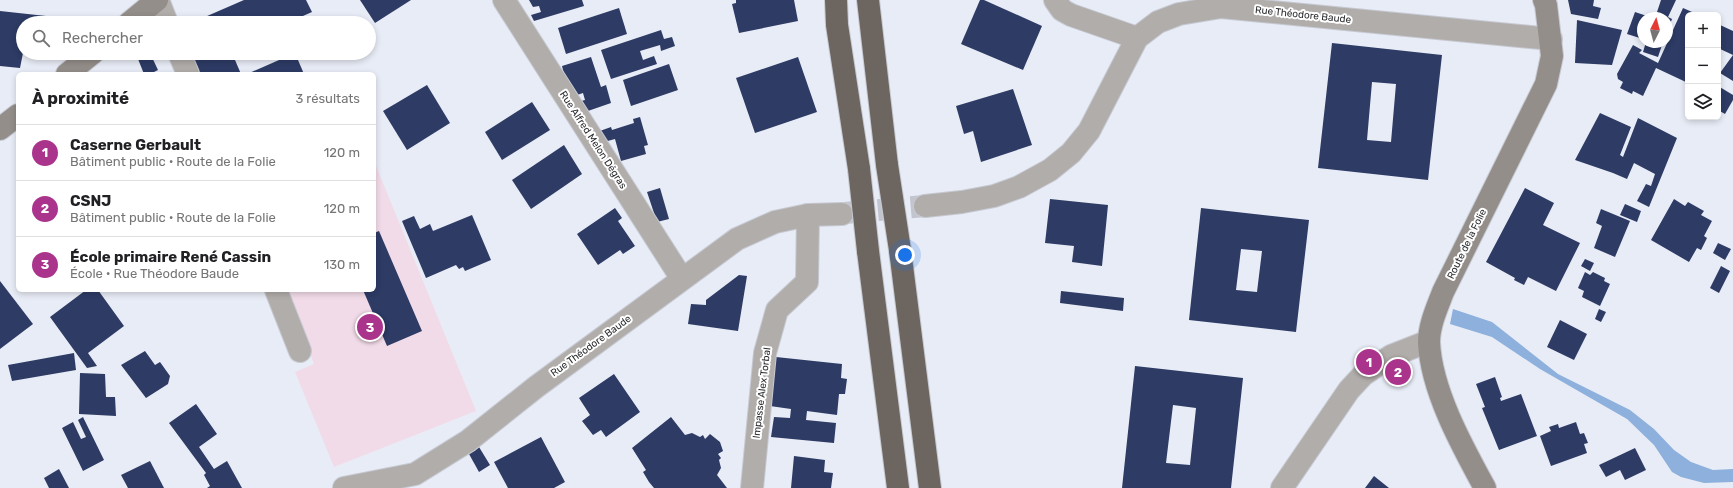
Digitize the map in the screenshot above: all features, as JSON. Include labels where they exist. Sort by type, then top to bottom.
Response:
[{"type":"highway","points":[[836,0],[837,25],[858,168],[898,488]]},
{"type":"highway","points":[[868,0],[887,165],[900,250],[930,488]]},
{"type":"street","points":[[138,16],[157,0],[164,16]]},
{"type":"street","name":"Rue Alfred Melon Dégras","points":[[504,0],[682,279]]},
{"type":"street","points":[[1055,0],[1062,10],[1071,15],[1137,38]]},
{"type":"street","name":"Route de la Folie","points":[[1485,488],[1441,399],[1434,376],[1429,341],[1432,321],[1443,292],[1546,84],[1552,56],[1551,39],[1544,0]]},
{"type":"street","name":"Rue Théodore Baude","points":[[926,206],[962,202],[994,196],[1019,187],[1050,170],[1070,153],[1089,131],[1137,38],[1158,22],[1179,14],[1221,7],[1551,39]]},
{"type":"street","points":[[69,72],[84,60]]},
{"type":"street","points":[[182,60],[187,72]]},
{"type":"street","points":[[0,129],[16,117]]},
{"type":"street","name":"Rue Théodore Baude","points":[[344,488],[416,481],[536,387],[737,240],[756,229],[774,222],[808,216],[842,214]]},
{"type":"street","name":"Impasse Alex Torbal","points":[[752,488],[765,353],[777,310],[807,282],[808,216]]},
{"type":"street","points":[[277,292],[300,351]]},
{"type":"street","points":[[1282,488],[1348,390],[1363,375],[1391,356],[1429,341]]},
{"type":"shaded area","points":[[376,166],[476,411],[334,467],[295,372],[314,364],[285,292],[376,292]]},
{"type":"water","points":[[1453,309],[1492,322],[1558,374],[1630,410],[1654,429],[1674,450],[1691,462],[1713,470],[1733,469],[1733,482],[1704,483],[1681,477],[1672,472],[1654,445],[1627,419],[1540,369],[1492,337],[1450,324]]},
{"type":"building","points":[[244,0],[306,0],[312,12],[303,16],[207,16]]},
{"type":"building","points":[[360,0],[411,0],[376,22],[376,16],[370,16]]},
{"type":"building","points":[[529,0],[582,0],[584,6],[534,21],[531,15],[541,12],[539,6],[533,7]]},
{"type":"building","points":[[736,0],[794,0],[798,21],[739,33],[732,4],[736,3]]},
{"type":"building","points":[[980,0],[984,0],[1042,26],[1023,70],[961,44]]},
{"type":"building","points":[[1568,0],[1594,0],[1593,6],[1601,8],[1598,19],[1571,14]]},
{"type":"building","points":[[1661,0],[1676,0],[1670,12],[1657,12]]},
{"type":"building","points":[[619,8],[627,34],[566,54],[558,28]]},
{"type":"building","points":[[1683,8],[1692,12],[1685,12],[1685,82],[1656,68],[1643,96],[1633,91],[1632,94],[1620,88],[1623,82],[1618,79],[1617,74],[1633,45],[1642,50],[1639,53],[1658,63],[1665,48],[1673,48],[1673,30]]},
{"type":"building","points":[[0,11],[46,16],[16,16],[16,60],[22,60],[20,68],[0,66]]},
{"type":"building","points":[[1635,12],[1637,13],[1637,37],[1627,34]]},
{"type":"building","points":[[1577,20],[1622,30],[1612,65],[1575,63]]},
{"type":"building","points":[[1721,25],[1733,31],[1733,55],[1721,49]]},
{"type":"building","points":[[661,30],[664,39],[672,37],[675,46],[661,51],[660,45],[640,51],[643,60],[654,56],[657,64],[611,79],[601,50]]},
{"type":"building","points":[[1332,43],[1442,55],[1428,180],[1318,168]],"holes":[[[1372,82],[1396,84],[1391,142],[1367,140]]]},
{"type":"building","points":[[1644,48],[1661,48],[1658,57],[1643,52]]},
{"type":"building","points":[[1733,55],[1733,81],[1721,74]]},
{"type":"building","points":[[591,57],[601,87],[606,85],[611,103],[585,112],[581,101],[585,100],[583,93],[574,96],[567,86],[562,66]]},
{"type":"building","points":[[798,57],[817,112],[755,133],[736,78]]},
{"type":"building","points":[[138,60],[153,60],[158,70],[154,72],[143,72]]},
{"type":"building","points":[[193,60],[235,60],[240,72],[196,72]]},
{"type":"building","points":[[279,60],[298,60],[303,72],[252,72]]},
{"type":"building","points":[[669,64],[678,90],[631,106],[623,80]]},
{"type":"building","points":[[427,85],[450,123],[407,150],[383,111]]},
{"type":"building","points":[[1721,88],[1733,95],[1733,100],[1725,114],[1721,112]]},
{"type":"building","points":[[1013,89],[1032,145],[981,162],[973,131],[964,134],[956,106]]},
{"type":"building","points":[[532,102],[550,130],[502,160],[485,132]]},
{"type":"building","points":[[1600,113],[1631,127],[1620,155],[1623,157],[1638,118],[1677,138],[1649,207],[1637,201],[1646,184],[1651,186],[1655,174],[1634,163],[1627,179],[1575,160]]},
{"type":"building","points":[[640,117],[648,145],[644,146],[646,154],[621,161],[615,139],[604,142],[597,132],[611,127],[612,130],[634,123],[633,119]]},
{"type":"building","points":[[564,145],[582,174],[531,209],[512,180]]},
{"type":"building","points":[[660,188],[669,219],[657,222],[647,192]]},
{"type":"building","points":[[1525,188],[1554,203],[1543,225],[1580,243],[1556,291],[1528,277],[1524,285],[1514,280],[1515,278],[1486,262]]},
{"type":"building","points":[[1050,199],[1108,205],[1102,266],[1072,262],[1074,246],[1045,243]]},
{"type":"building","points":[[1674,199],[1685,206],[1688,202],[1704,211],[1701,215],[1712,221],[1704,236],[1707,238],[1701,250],[1697,248],[1689,262],[1651,240]]},
{"type":"building","points":[[1625,204],[1641,211],[1637,222],[1620,215]]},
{"type":"building","points":[[615,208],[622,218],[618,221],[635,246],[623,254],[620,250],[598,265],[577,234]]},
{"type":"building","points":[[1201,208],[1309,220],[1296,332],[1189,320]],"holes":[[[1241,249],[1262,251],[1257,292],[1236,290]]]},
{"type":"building","points":[[1601,209],[1630,221],[1615,257],[1594,248],[1602,226],[1596,223]]},
{"type":"building","points":[[472,215],[491,260],[465,271],[463,267],[459,269],[456,265],[426,278],[402,221],[414,216],[420,229],[430,224],[433,231]]},
{"type":"building","points":[[379,231],[422,331],[387,346],[364,292],[376,292],[376,232]]},
{"type":"building","points":[[1718,243],[1731,249],[1725,260],[1713,253]]},
{"type":"building","points":[[1585,259],[1594,263],[1590,271],[1581,266]]},
{"type":"building","points":[[1721,266],[1730,271],[1719,293],[1710,288]]},
{"type":"building","points":[[1585,272],[1590,275],[1593,272],[1605,278],[1604,281],[1610,284],[1600,306],[1582,297],[1584,291],[1578,288]]},
{"type":"building","points":[[739,275],[747,276],[738,331],[688,324],[691,304],[706,305],[706,300]]},
{"type":"building","points":[[0,281],[33,324],[0,349]]},
{"type":"building","points":[[1061,291],[1124,298],[1123,311],[1060,303]]},
{"type":"building","points":[[83,292],[99,292],[124,326],[88,353],[97,366],[87,368],[50,317]]},
{"type":"building","points":[[1599,309],[1606,312],[1601,322],[1595,319]]},
{"type":"building","points":[[1560,320],[1587,334],[1574,360],[1547,347]]},
{"type":"building","points":[[145,351],[155,365],[160,362],[170,376],[168,384],[146,398],[121,365]]},
{"type":"building","points":[[74,353],[76,370],[12,381],[8,365]]},
{"type":"building","points":[[776,357],[842,364],[841,378],[847,379],[845,394],[839,394],[837,415],[807,411],[806,420],[836,423],[834,443],[771,437],[774,417],[790,418],[791,409],[770,406]]},
{"type":"building","points":[[1135,366],[1243,378],[1231,488],[1122,488]],"holes":[[[1173,405],[1196,408],[1190,465],[1166,463]]]},
{"type":"building","points":[[80,373],[105,374],[106,397],[115,397],[116,416],[79,414]]},
{"type":"building","points":[[614,374],[640,412],[606,437],[601,430],[593,435],[582,421],[590,415],[579,398]]},
{"type":"building","points":[[1495,377],[1502,397],[1500,398],[1501,401],[1521,394],[1537,436],[1499,450],[1482,408],[1485,407],[1476,384]]},
{"type":"building","points":[[196,404],[217,434],[199,447],[214,469],[227,461],[242,488],[207,488],[210,486],[204,475],[206,473],[169,423]]},
{"type":"building","points":[[83,417],[104,460],[83,471],[62,428],[73,422],[81,439],[86,437],[78,420]]},
{"type":"building","points":[[671,417],[685,435],[692,433],[700,437],[703,435],[705,439],[710,434],[720,442],[723,451],[718,454],[721,458],[719,460],[721,468],[717,475],[727,488],[654,488],[649,482],[643,472],[646,470],[632,448]]},
{"type":"building","points":[[1576,422],[1580,434],[1584,433],[1588,443],[1584,444],[1587,453],[1551,466],[1540,436],[1551,431],[1549,427],[1558,424],[1559,428]]},
{"type":"building","points":[[541,437],[565,482],[554,488],[508,488],[494,462]]},
{"type":"building","points":[[479,447],[490,465],[479,472],[469,454]]},
{"type":"building","points":[[1635,448],[1646,470],[1625,480],[1620,470],[1606,477],[1599,465]]},
{"type":"building","points":[[794,456],[825,460],[824,472],[833,473],[831,488],[791,488]]},
{"type":"building","points":[[150,461],[164,488],[128,488],[121,475]]},
{"type":"building","points":[[59,469],[69,488],[49,488],[44,478]]},
{"type":"building","points":[[1374,476],[1389,488],[1365,488]]},
{"type":"tunnel","points":[[845,213],[925,206]]},
{"type":"place","name":"École primaire René Cassin","points":[[370,327]]},
{"type":"place","name":"Caserne Gerbault","points":[[1369,362]]},
{"type":"place","name":"CSNJ","points":[[1398,372]]}]
